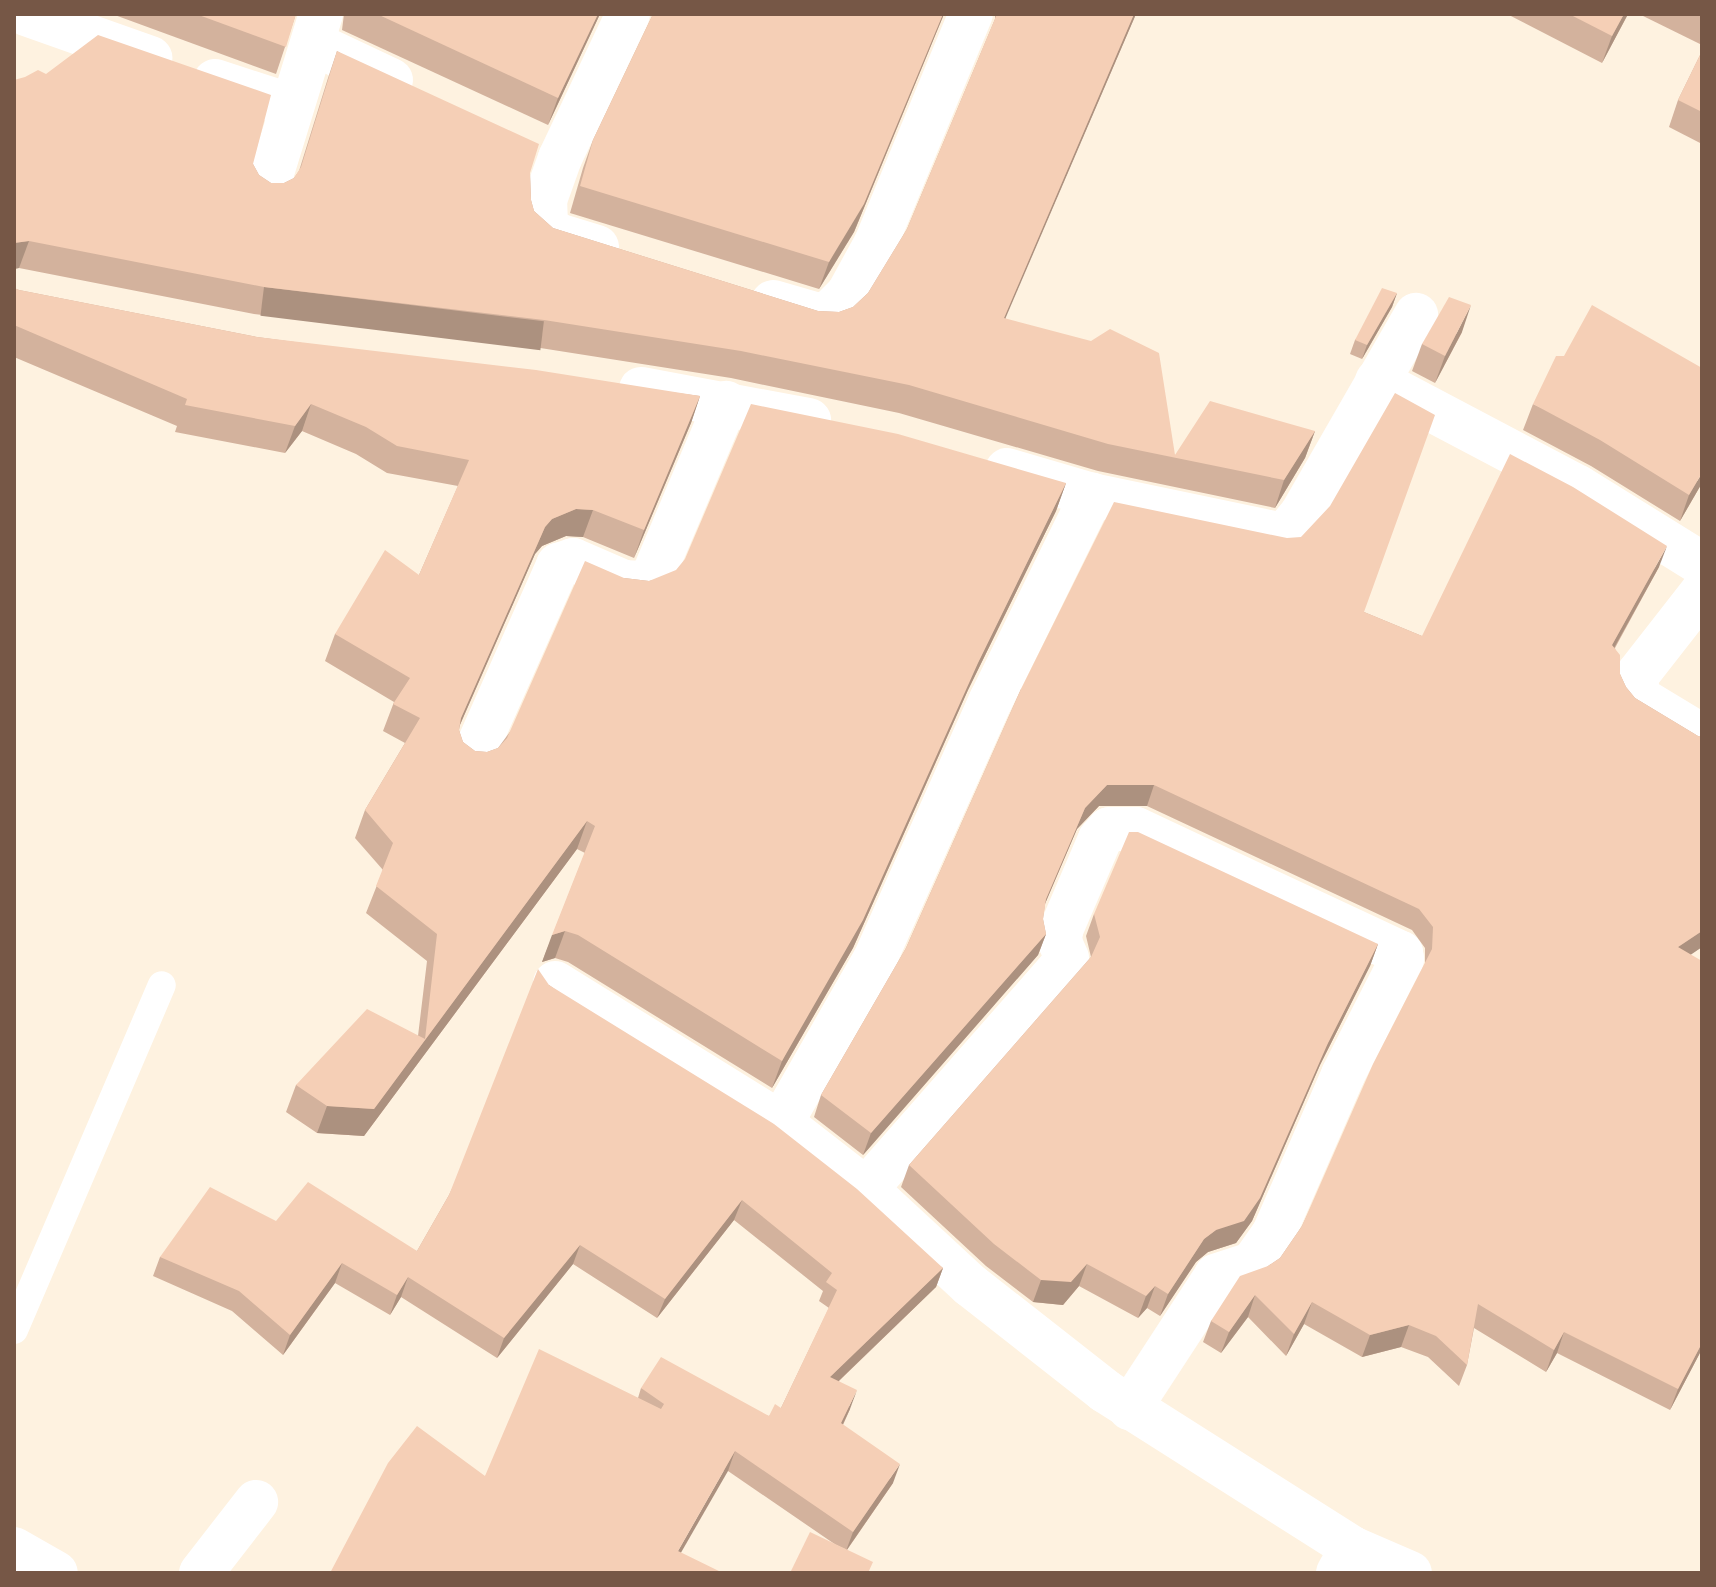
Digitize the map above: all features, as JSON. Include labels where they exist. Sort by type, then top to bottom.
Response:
[{"type":"street","points":[[26,14],[292,106]]},
{"type":"street","points":[[628,14],[545,152],[544,215],[546,226],[558,235],[630,257]]},
{"type":"street","points":[[730,290],[815,314],[828,314],[837,307],[876,243],[971,14]]},
{"type":"street","points":[[268,186],[317,29],[430,98]]},
{"type":"street","points":[[970,459],[1092,495],[1284,535],[1301,515],[1416,315]]},
{"type":"street","points":[[1377,381],[1578,487],[1702,564]]},
{"type":"street","points":[[605,384],[726,403],[848,428]]},
{"type":"street","points":[[474,755],[558,565],[573,560],[624,582],[641,583],[653,576],[726,403]]},
{"type":"street","points":[[781,1123],[875,959],[991,700],[1092,495]]},
{"type":"street","points":[[1702,592],[1638,674],[1636,687],[1641,699],[1702,736]]},
{"type":"street","points":[[866,1189],[1062,966],[1067,958],[1060,942],[1061,930],[1100,839],[1109,829],[1136,829],[1401,953],[1402,959],[1343,1075],[1274,1233],[1252,1264],[1216,1276],[1130,1408]]},
{"type":"street","points":[[555,983],[781,1123],[866,1189],[970,1285],[1130,1408],[1345,1560],[1410,1573]]},
{"type":"street","points":[[201,1573],[256,1502]]},
{"type":"street","points":[[14,1549],[56,1573]]},
{"type":"lane","points":[[14,1330],[162,985]]},
{"type":"building","points":[[196,14],[296,14],[286,47]]},
{"type":"building","points":[[377,14],[598,14],[558,98]]},
{"type":"building","points":[[653,14],[943,14],[864,204],[829,262],[580,186],[593,140]]},
{"type":"building","points":[[997,14],[1134,14],[1004,318],[1091,341],[1110,329],[1159,353],[1175,455],[1210,401],[1315,431],[1284,480],[1108,444],[909,385],[741,351],[544,320],[264,287],[29,241],[14,243],[14,80],[38,70],[46,74],[98,35],[271,95],[253,164],[259,175],[271,183],[284,183],[294,178],[301,167],[337,51],[539,144],[530,173],[531,200],[534,211],[553,228],[818,311],[839,312],[853,307],[868,293],[907,229]]},
{"type":"building","points":[[1569,14],[1624,14],[1612,36]]},
{"type":"building","points":[[1702,51],[1702,112],[1678,100]]},
{"type":"building","points":[[14,288],[257,337],[536,370],[700,396],[644,530],[593,510],[576,509],[552,519],[545,527],[461,718],[459,730],[463,742],[475,751],[487,752],[498,748],[507,738],[585,561],[624,578],[649,581],[676,570],[685,559],[751,404],[898,434],[1066,483],[978,663],[863,920],[782,1061],[578,935],[565,931],[552,935],[595,826],[587,821],[374,1109],[327,1106],[296,1085],[367,1009],[425,1039],[437,934],[376,886],[393,843],[365,810],[420,718],[393,704],[410,678],[335,634],[385,550],[419,575],[469,460],[397,446],[366,427],[311,404],[295,426],[185,405],[187,399],[14,325]]},
{"type":"building","points":[[1382,288],[1397,293],[1367,345],[1355,340]]},
{"type":"building","points":[[1449,297],[1471,305],[1445,356],[1422,344]]},
{"type":"building","points":[[1592,305],[1702,368],[1702,473],[1689,495],[1600,440],[1533,404],[1556,356],[1564,356]]},
{"type":"building","points":[[1395,393],[1435,415],[1364,612],[1422,636],[1510,454],[1573,487],[1667,546],[1612,645],[1620,655],[1620,674],[1635,698],[1702,737],[1702,931],[1678,947],[1702,961],[1702,1343],[1678,1389],[1564,1332],[1554,1350],[1478,1304],[1467,1365],[1436,1336],[1409,1325],[1370,1335],[1312,1302],[1294,1334],[1255,1295],[1229,1332],[1211,1321],[1240,1276],[1280,1258],[1302,1226],[1373,1064],[1432,949],[1433,927],[1419,909],[1154,785],[1107,785],[1085,808],[1046,899],[1043,919],[1046,934],[871,1133],[821,1095],[906,948],[1021,689],[1114,502],[1287,538],[1301,537],[1330,506]]},
{"type":"building","points":[[1129,832],[1138,832],[1378,944],[1328,1043],[1260,1198],[1244,1221],[1216,1230],[1204,1239],[1168,1294],[1155,1286],[1146,1296],[1087,1264],[1071,1282],[1041,1280],[994,1244],[909,1165],[1091,957],[1100,937],[1094,914]]},
{"type":"building","points":[[538,969],[549,985],[774,1124],[857,1189],[943,1268],[830,1377],[857,1390],[841,1423],[900,1464],[853,1532],[735,1451],[678,1551],[723,1573],[330,1573],[388,1463],[417,1426],[485,1476],[539,1349],[661,1409],[664,1404],[641,1388],[661,1357],[769,1416],[775,1404],[781,1408],[837,1290],[826,1282],[832,1273],[742,1200],[665,1299],[580,1245],[504,1338],[408,1277],[397,1295],[342,1263],[290,1335],[239,1291],[160,1257],[210,1187],[276,1221],[308,1182],[417,1251],[449,1195]]},
{"type":"building","points":[[810,1532],[873,1562],[868,1573],[790,1573]]}]
